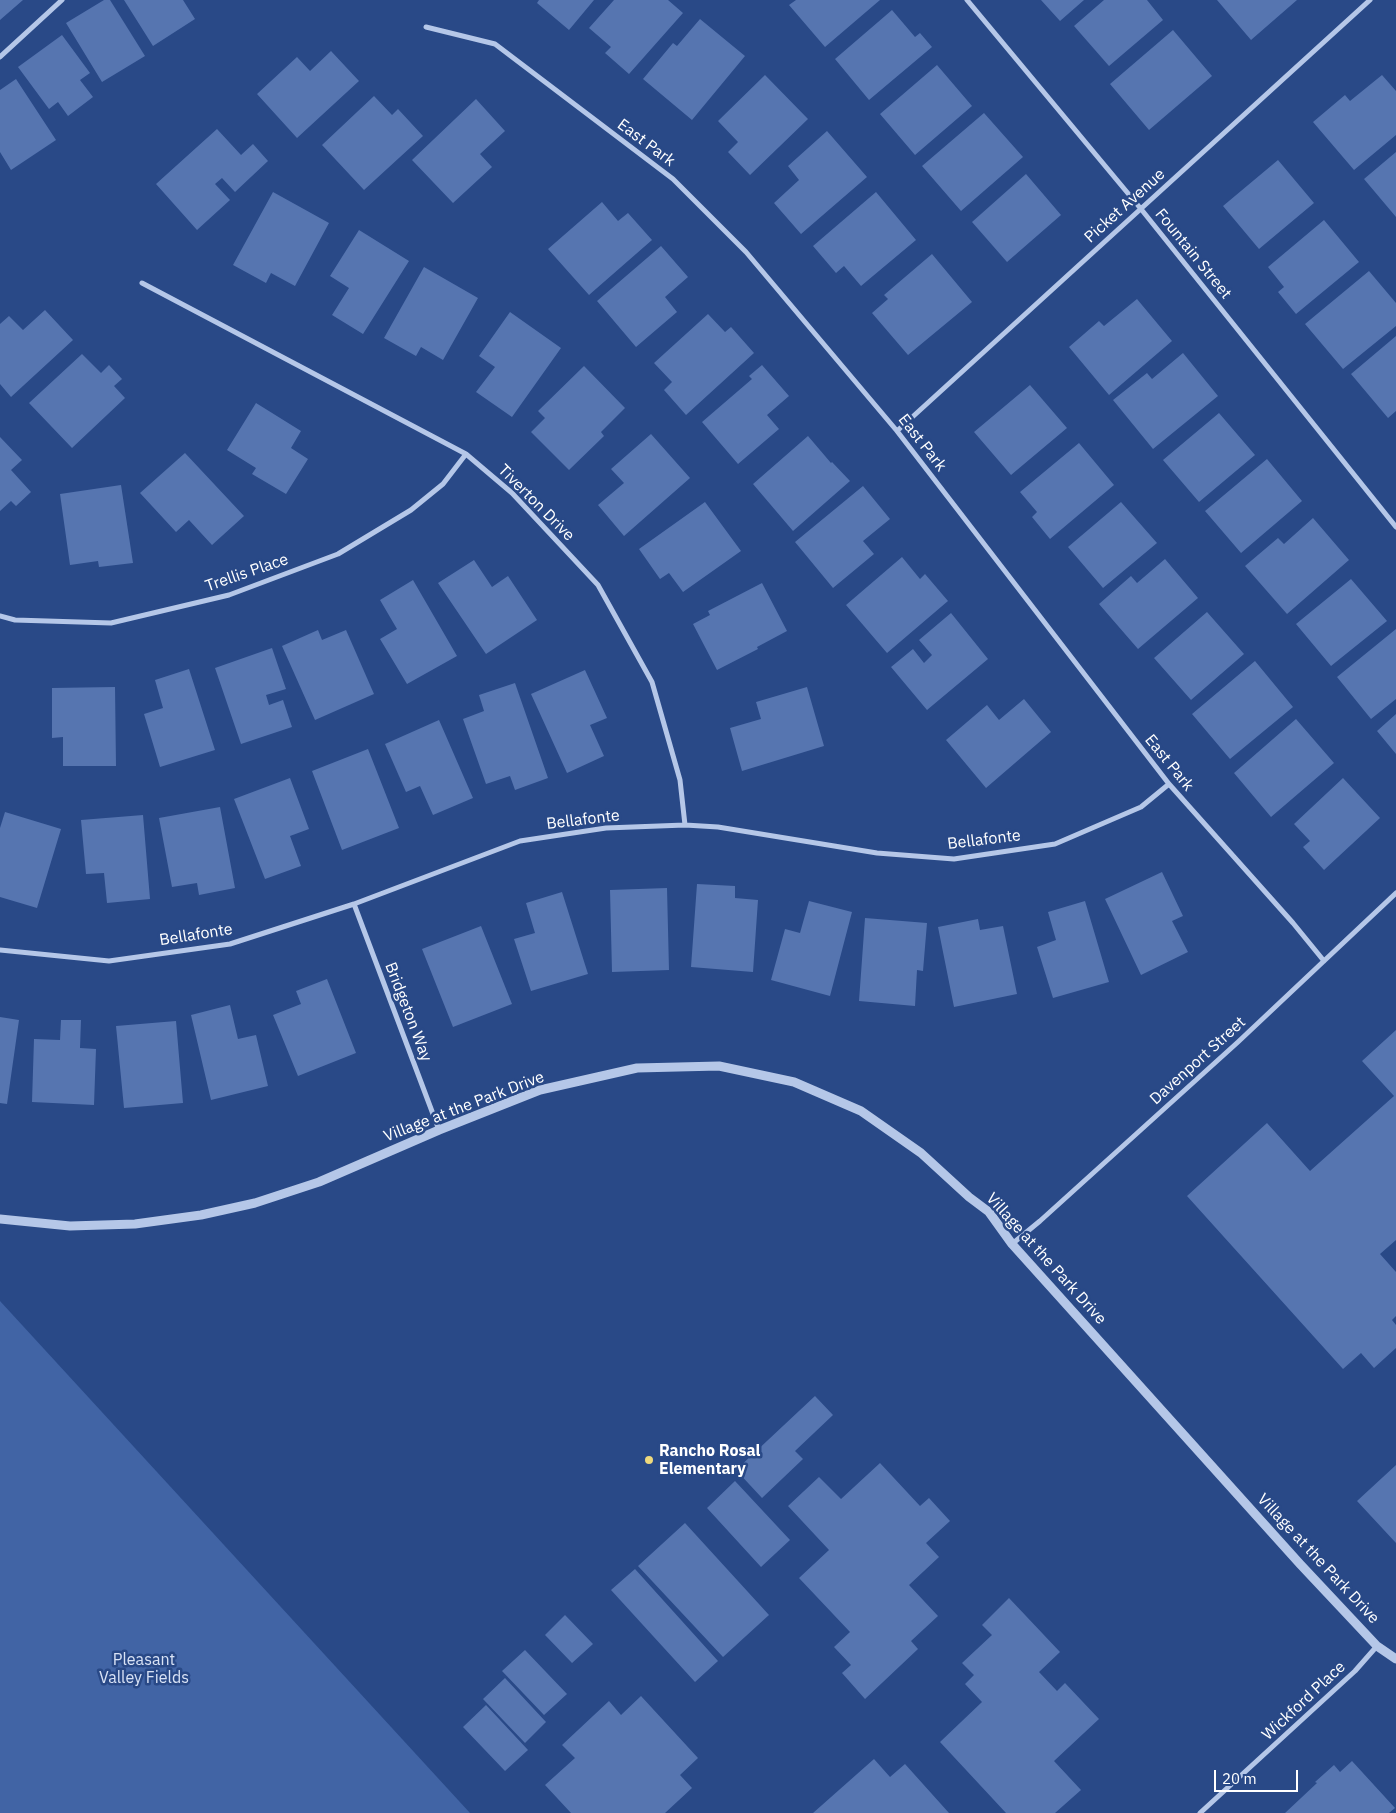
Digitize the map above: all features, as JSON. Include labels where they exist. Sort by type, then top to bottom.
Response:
[{"type":"street","points":[[0,57],[62,0]]},
{"type":"street","name":"Fountain Street","points":[[967,0],[1141,209],[1396,527]]},
{"type":"street","name":"Picket Avenue","points":[[897,431],[1370,0]]},
{"type":"street","name":"East Park","points":[[426,27],[495,44],[673,179],[746,252],[897,431],[1169,784],[1293,923],[1324,961]]},
{"type":"street","name":"Tiverton Drive","points":[[142,283],[466,454],[512,492],[598,585],[652,682],[680,780],[685,825]]},
{"type":"street","name":"Trellis Place","points":[[0,616],[15,620],[111,623],[229,595],[338,554],[403,515],[442,484],[466,454]]},
{"type":"street","name":"Bellafonte","points":[[0,950],[109,961],[230,944],[354,904],[520,840],[606,828],[685,825],[718,827],[876,853],[954,859],[1055,844],[1140,807],[1169,784]]},
{"type":"street","name":"Davenport Street","points":[[1012,1244],[1231,1048],[1396,893]]},
{"type":"street","name":"Bridgeton Way","points":[[354,904],[440,1130]]},
{"type":"street","name":"Village at the Park Drive","points":[[0,1219],[70,1226],[135,1224],[201,1215],[256,1203],[319,1182],[440,1130],[540,1090],[637,1068],[720,1066],[794,1082],[861,1111],[921,1153],[989,1212],[1012,1244],[1300,1564],[1377,1646],[1396,1659]]},
{"type":"street","name":"Wickford Place","points":[[1200,1813],[1355,1671],[1377,1646]]},
{"type":"green space","name":"Pleasant Valley Fields","points":[[0,1301],[470,1813],[0,1813]]},
{"type":"building","points":[[0,0],[23,0],[0,20]]},
{"type":"building","points":[[104,0],[110,0],[145,56],[102,82],[66,23]]},
{"type":"building","points":[[124,0],[183,0],[195,19],[153,46]]},
{"type":"building","points":[[539,0],[594,0],[569,30],[537,3]]},
{"type":"building","points":[[614,0],[668,0],[683,13],[629,74],[605,53],[611,47],[589,28]]},
{"type":"building","points":[[796,0],[880,0],[825,47],[789,5]]},
{"type":"building","points":[[1041,0],[1084,0],[1060,21]]},
{"type":"building","points":[[1104,0],[1147,0],[1163,20],[1109,66],[1074,26]]},
{"type":"building","points":[[1217,0],[1297,0],[1251,40]]},
{"type":"building","points":[[892,10],[915,37],[920,33],[932,47],[869,100],[835,59]]},
{"type":"building","points":[[700,19],[745,56],[692,120],[643,79],[673,43],[677,46]]},
{"type":"building","points":[[1173,30],[1212,76],[1149,130],[1110,84]]},
{"type":"building","points":[[62,35],[90,73],[80,80],[93,97],[68,116],[58,102],[49,109],[18,67]]},
{"type":"building","points":[[331,51],[359,81],[297,138],[257,94],[297,57],[310,71]]},
{"type":"building","points":[[937,65],[972,106],[915,155],[880,114]]},
{"type":"building","points":[[765,75],[808,119],[750,175],[728,152],[738,142],[718,121]]},
{"type":"building","points":[[1382,75],[1396,91],[1396,135],[1354,170],[1313,122],[1345,95],[1350,101]]},
{"type":"building","points":[[16,79],[56,140],[11,170],[0,152],[0,90]]},
{"type":"building","points":[[374,96],[392,115],[398,109],[423,136],[364,190],[322,145]]},
{"type":"building","points":[[476,99],[505,131],[480,154],[492,167],[453,203],[412,160]]},
{"type":"building","points":[[984,113],[1023,157],[961,211],[922,166]]},
{"type":"building","points":[[217,129],[241,155],[253,144],[268,161],[235,192],[222,178],[215,184],[230,200],[197,230],[156,184]]},
{"type":"building","points":[[827,131],[867,177],[801,234],[774,203],[799,180],[788,166]]},
{"type":"building","points":[[1396,152],[1396,217],[1364,179]]},
{"type":"building","points":[[1278,160],[1314,203],[1259,249],[1223,206]]},
{"type":"building","points":[[1026,174],[1061,215],[1007,262],[972,222]]},
{"type":"building","points":[[273,192],[329,223],[295,286],[271,273],[266,283],[233,265]]},
{"type":"building","points":[[876,192],[916,240],[861,286],[844,266],[836,273],[813,246]]},
{"type":"building","points":[[602,202],[618,221],[628,213],[652,240],[589,295],[548,249]]},
{"type":"building","points":[[1324,220],[1359,262],[1296,314],[1278,292],[1284,287],[1268,267]]},
{"type":"building","points":[[359,230],[409,261],[363,334],[332,315],[349,288],[330,276]]},
{"type":"building","points":[[661,246],[688,277],[665,297],[677,312],[636,347],[597,301]]},
{"type":"building","points":[[932,254],[972,302],[908,355],[872,313],[888,299],[884,295]]},
{"type":"building","points":[[424,267],[478,298],[443,360],[421,347],[416,356],[384,338]]},
{"type":"building","points":[[1369,271],[1396,303],[1396,326],[1343,369],[1305,324]]},
{"type":"building","points":[[1137,299],[1172,341],[1109,395],[1069,347],[1099,321],[1104,326]]},
{"type":"building","points":[[45,310],[73,340],[11,397],[0,384],[0,324],[9,316],[23,330]]},
{"type":"building","points":[[510,312],[561,348],[512,417],[476,392],[495,367],[479,356]]},
{"type":"building","points":[[708,314],[725,332],[731,327],[754,353],[686,415],[664,390],[672,382],[654,363]]},
{"type":"building","points":[[1396,336],[1396,411],[1388,418],[1351,374]]},
{"type":"building","points":[[1183,353],[1218,396],[1153,449],[1113,400],[1147,373],[1152,379]]},
{"type":"building","points":[[82,354],[101,373],[109,365],[122,379],[114,386],[125,398],[72,448],[29,403]]},
{"type":"building","points":[[762,365],[789,396],[767,415],[779,429],[738,464],[702,422],[752,379],[749,376]]},
{"type":"building","points":[[584,366],[625,408],[601,432],[604,436],[569,470],[531,432],[545,418],[538,411]]},
{"type":"building","points":[[1030,385],[1067,428],[1011,475],[974,432]]},
{"type":"building","points":[[256,403],[301,431],[291,448],[308,459],[286,494],[252,474],[256,468],[227,450]]},
{"type":"building","points":[[1219,413],[1255,455],[1199,502],[1163,460]]},
{"type":"building","points":[[651,434],[690,478],[624,536],[598,505],[624,483],[611,469]]},
{"type":"building","points":[[808,436],[831,463],[850,481],[793,531],[753,484]]},
{"type":"building","points":[[0,437],[22,460],[11,470],[31,492],[16,506],[11,501],[0,511]]},
{"type":"building","points":[[1079,443],[1114,485],[1050,539],[1032,517],[1037,512],[1020,492]]},
{"type":"building","points":[[185,453],[244,516],[212,545],[189,520],[176,532],[140,493]]},
{"type":"building","points":[[1267,459],[1302,501],[1241,553],[1205,511]]},
{"type":"building","points":[[121,485],[133,563],[99,567],[98,561],[70,565],[60,494]]},
{"type":"building","points":[[863,486],[890,519],[863,541],[874,554],[833,588],[795,542]]},
{"type":"building","points":[[705,502],[741,551],[683,592],[669,573],[660,579],[639,549]]},
{"type":"building","points":[[1121,502],[1157,543],[1103,588],[1068,547]]},
{"type":"building","points":[[1313,518],[1349,560],[1287,614],[1245,566],[1278,538],[1284,544]]},
{"type":"building","points":[[902,557],[920,579],[925,574],[948,601],[887,653],[846,605]]},
{"type":"building","points":[[1165,559],[1198,598],[1138,649],[1099,604],[1131,576],[1137,583]]},
{"type":"building","points":[[474,560],[492,587],[508,576],[537,620],[486,654],[438,583]]},
{"type":"building","points":[[1351,579],[1387,621],[1331,666],[1296,624]]},
{"type":"building","points":[[413,580],[457,656],[407,684],[380,639],[397,629],[380,600]]},
{"type":"building","points":[[762,583],[787,631],[757,647],[758,649],[717,670],[693,624],[710,615],[708,611]]},
{"type":"building","points":[[1207,612],[1244,654],[1191,700],[1154,658]]},
{"type":"building","points":[[951,613],[988,659],[927,710],[891,667],[913,649],[924,663],[932,655],[919,640]]},
{"type":"building","points":[[1396,629],[1396,699],[1371,719],[1337,677]]},
{"type":"building","points":[[318,630],[322,640],[346,630],[374,694],[315,720],[282,646]]},
{"type":"building","points":[[272,648],[286,689],[266,695],[269,705],[283,700],[292,727],[241,744],[215,668]]},
{"type":"building","points":[[1255,661],[1293,707],[1230,759],[1192,714]]},
{"type":"building","points":[[189,669],[215,750],[160,767],[144,714],[163,708],[155,680]]},
{"type":"building","points":[[585,670],[607,718],[590,725],[604,756],[567,773],[531,694]]},
{"type":"building","points":[[515,683],[548,778],[515,790],[510,776],[486,784],[463,719],[484,711],[479,695]]},
{"type":"building","points":[[115,687],[116,766],[63,766],[63,737],[52,738],[52,688]]},
{"type":"building","points":[[807,687],[824,746],[742,771],[730,728],[761,719],[756,702]]},
{"type":"building","points":[[1024,699],[1051,732],[986,788],[946,740],[987,705],[999,720]]},
{"type":"building","points":[[1396,714],[1396,754],[1377,731]]},
{"type":"building","points":[[1296,719],[1334,763],[1271,817],[1234,773]]},
{"type":"building","points":[[439,720],[473,798],[433,815],[420,786],[406,792],[385,744]]},
{"type":"building","points":[[368,749],[399,828],[342,850],[312,771]]},
{"type":"building","points":[[290,778],[309,829],[290,836],[301,866],[265,879],[234,799]]},
{"type":"building","points":[[1343,778],[1380,818],[1324,870],[1303,847],[1310,841],[1294,824]]},
{"type":"building","points":[[220,807],[235,888],[199,895],[197,883],[172,887],[159,818]]},
{"type":"building","points":[[5,812],[61,829],[37,908],[0,897],[0,828]]},
{"type":"building","points":[[143,815],[150,899],[107,903],[104,873],[86,874],[81,820]]},
{"type":"building","points":[[1162,872],[1183,916],[1172,921],[1188,952],[1141,975],[1105,899]]},
{"type":"building","points":[[697,884],[735,886],[735,898],[758,900],[753,972],[691,967]]},
{"type":"building","points":[[667,888],[669,970],[612,972],[610,890]]},
{"type":"building","points":[[562,892],[588,974],[531,991],[514,939],[535,933],[526,903]]},
{"type":"building","points":[[809,901],[852,912],[830,996],[771,980],[785,929],[800,933]]},
{"type":"building","points":[[1085,901],[1109,982],[1053,998],[1037,947],[1056,940],[1048,912]]},
{"type":"building","points":[[865,918],[927,923],[923,971],[917,970],[915,1006],[859,1001]]},
{"type":"building","points":[[978,919],[980,930],[1003,926],[1017,994],[954,1007],[938,927]]},
{"type":"building","points":[[481,926],[512,1004],[453,1027],[422,949]]},
{"type":"building","points":[[327,979],[356,1053],[298,1076],[273,1015],[301,1004],[296,991]]},
{"type":"building","points":[[230,1005],[238,1039],[256,1035],[268,1086],[211,1100],[191,1015]]},
{"type":"building","points":[[0,1017],[19,1020],[7,1104],[0,1103]]},
{"type":"building","points":[[61,1020],[81,1020],[80,1048],[96,1049],[94,1105],[32,1102],[34,1039],[60,1040]]},
{"type":"building","points":[[176,1021],[183,1103],[124,1108],[116,1026]]},
{"type":"building","points":[[1396,1030],[1396,1240],[1380,1254],[1396,1272],[1396,1316],[1392,1320],[1396,1325],[1396,1348],[1374,1368],[1361,1353],[1343,1369],[1187,1196],[1267,1123],[1310,1171],[1394,1096],[1362,1061]]},
{"type":"building","points":[[815,1396],[833,1415],[795,1451],[803,1459],[762,1498],[736,1470]]},
{"type":"building","points":[[880,1463],[920,1506],[929,1498],[950,1521],[926,1543],[939,1557],[909,1585],[938,1616],[911,1641],[918,1649],[865,1699],[842,1673],[851,1665],[834,1647],[850,1632],[799,1578],[829,1550],[788,1506],[819,1477],[841,1499]]},
{"type":"building","points":[[1396,1465],[1396,1543],[1357,1501]]},
{"type":"building","points":[[735,1481],[790,1540],[761,1567],[707,1508]]},
{"type":"building","points":[[685,1523],[769,1615],[723,1657],[638,1566]]},
{"type":"building","points":[[635,1569],[718,1661],[695,1682],[611,1590]]},
{"type":"building","points":[[1009,1598],[1060,1652],[1039,1672],[1057,1691],[1065,1683],[1099,1719],[1054,1761],[1081,1790],[1055,1813],[1006,1813],[940,1742],[982,1702],[965,1684],[974,1675],[962,1663],[992,1635],[982,1625]]},
{"type":"building","points":[[565,1615],[593,1644],[572,1663],[545,1635]]},
{"type":"building","points":[[525,1650],[567,1694],[544,1715],[502,1671]]},
{"type":"building","points":[[505,1678],[546,1722],[525,1743],[483,1699]]},
{"type":"building","points":[[641,1696],[698,1758],[680,1775],[692,1788],[665,1813],[571,1813],[545,1785],[575,1758],[562,1745],[609,1701],[621,1715]]},
{"type":"building","points":[[486,1705],[528,1750],[505,1771],[463,1727]]},
{"type":"building","points":[[874,1759],[890,1777],[905,1764],[949,1813],[813,1813]]},
{"type":"building","points":[[1352,1761],[1395,1808],[1389,1813],[1285,1813],[1334,1765],[1340,1772]]},
{"type":"place","name":"Rancho Rosal Elementary","points":[[649,1460]]}]
